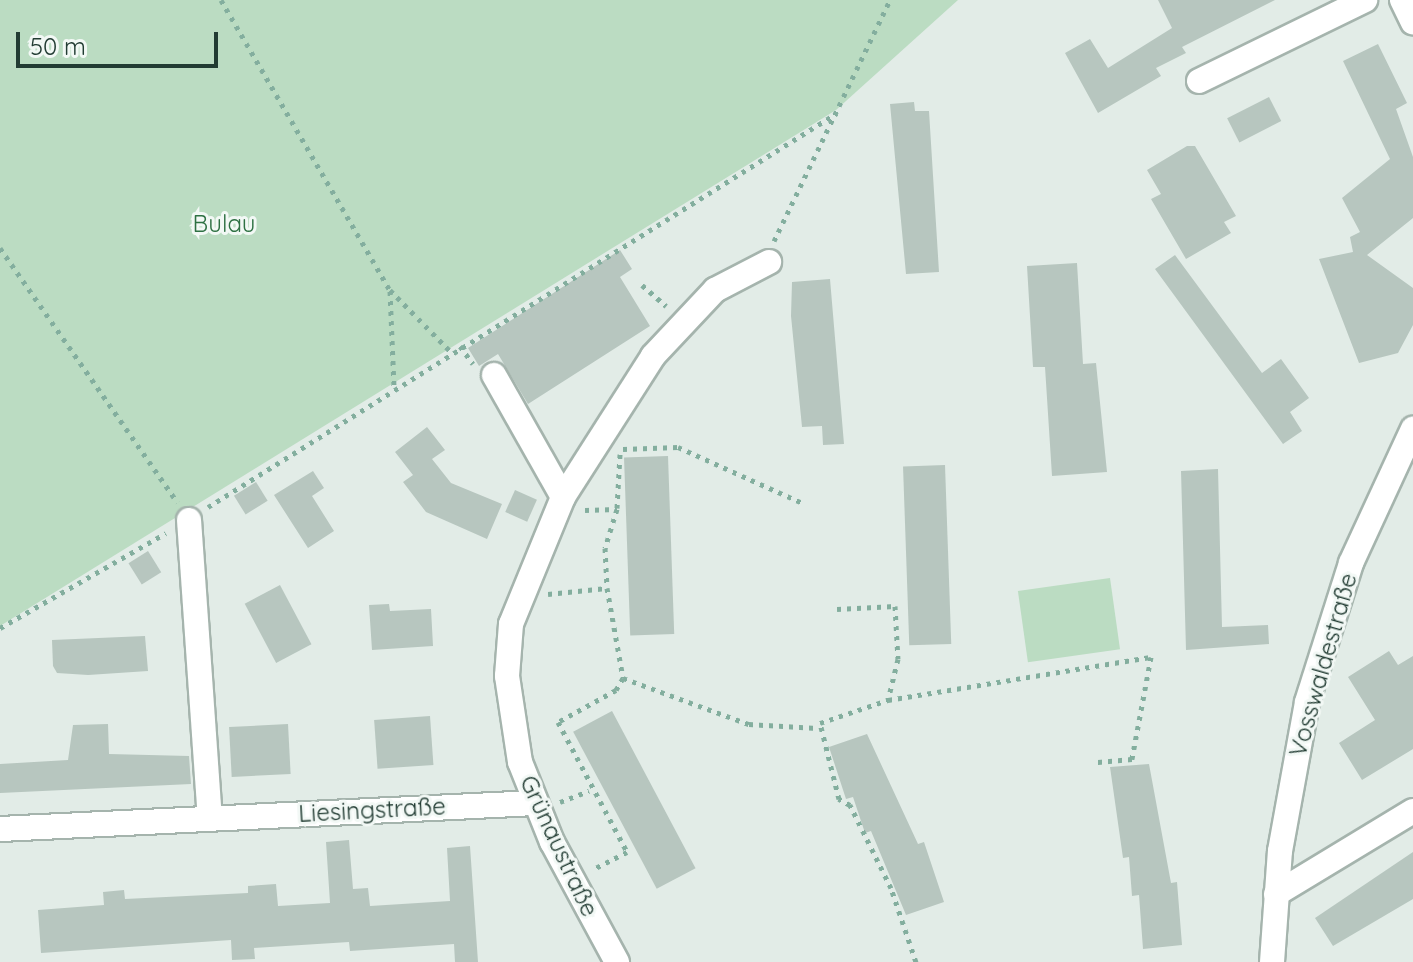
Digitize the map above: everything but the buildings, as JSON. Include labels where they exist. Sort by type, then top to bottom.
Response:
[{"type":"street","points":[[1199,81],[1365,0]]},
{"type":"street","points":[[1402,0],[1413,23]]},
{"type":"street","name":"Grünaustraße","points":[[617,962],[571,881],[520,762],[507,676],[520,596],[560,504],[599,434],[682,319],[740,272],[769,262]]},
{"type":"street","points":[[494,375],[560,504]]},
{"type":"street","name":"Vosswaldestraße","points":[[1272,962],[1276,894],[1292,777],[1325,642],[1351,563],[1413,429]]},
{"type":"street","points":[[189,520],[210,818]]},
{"type":"street","name":"Liesingstraße","points":[[0,829],[535,803]]},
{"type":"street","points":[[1276,894],[1413,811]]},
{"type":"path","points":[[221,0],[390,290],[450,351]]},
{"type":"path","points":[[769,262],[890,0]]},
{"type":"path","points":[[0,628],[189,520],[394,386],[837,113]]},
{"type":"path","points":[[0,248],[189,520]]},
{"type":"path","points":[[642,285],[682,319]]},
{"type":"path","points":[[390,290],[394,386]]},
{"type":"path","points":[[613,444],[620,449],[678,447],[805,504]]},
{"type":"path","points":[[571,881],[627,852],[558,722],[616,690],[623,678],[607,588],[605,548],[617,509],[620,449]]},
{"type":"path","points":[[560,504],[617,509]]},
{"type":"path","points":[[520,596],[607,588]]},
{"type":"path","points":[[837,609],[895,606],[898,659],[888,700]]},
{"type":"path","points":[[623,678],[749,724],[817,728],[888,700],[1151,657],[1132,759],[1095,762]]},
{"type":"path","points":[[817,728],[839,799],[850,805],[891,888],[916,962]]},
{"type":"green space","name":"Bulau","points":[[0,0],[958,0],[836,110],[0,626]]},
{"type":"green space","points":[[1110,578],[1120,649],[1028,662],[1018,591]]}]
